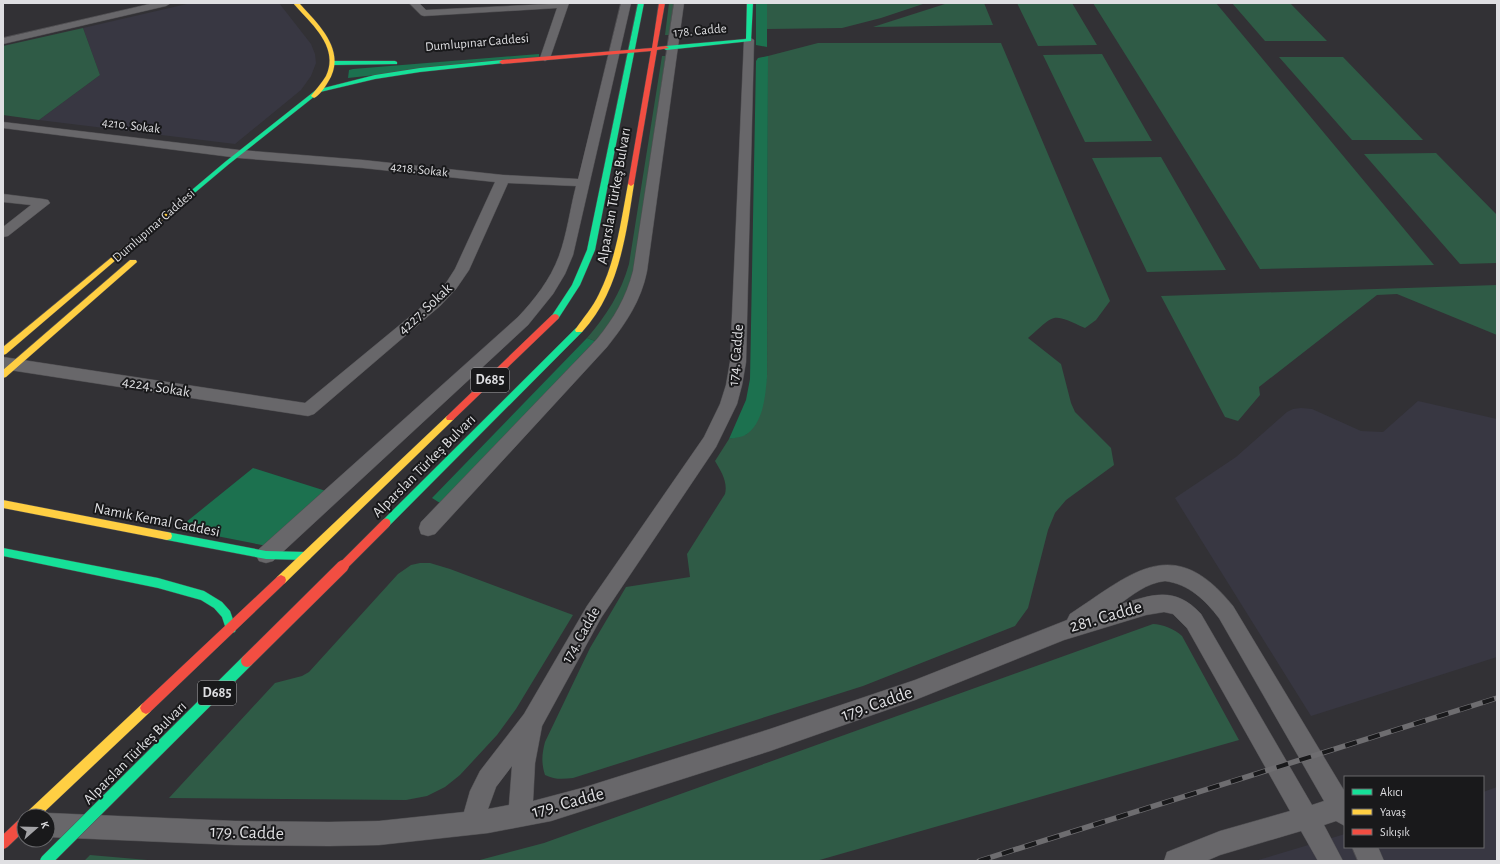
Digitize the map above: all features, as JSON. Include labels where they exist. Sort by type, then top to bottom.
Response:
[{"type":"main road","points":[[296,3],[330,47],[334,63]]},
{"type":"main road","name":"Alparslan Türkeş Bulvarı","points":[[40,808],[187,670],[555,317],[575,290],[582,277],[591,250],[641,3]]},
{"type":"main road","name":"Alparslan Türkeş Bulvarı","points":[[46,861],[582,327],[606,292],[613,277],[620,248],[662,3]]},
{"type":"main road","name":"174. Cadde","points":[[749,36],[750,3]]},
{"type":"main road","name":"178. Cadde","points":[[655,44],[749,36]]},
{"type":"main road","name":"Dumlupınar Caddesi","points":[[244,165],[318,91],[331,74],[334,63],[374,64],[420,62],[546,54],[655,44]]},
{"type":"main road","name":"Dumlupınar Caddesi","points":[[3,352],[239,154],[318,91],[402,73],[546,54]]},
{"type":"main road","name":"Dumlupınar Caddesi","points":[[7,368],[138,257]]},
{"type":"main road","name":"Namık Kemal Caddesi","points":[[3,504],[231,549],[266,555],[306,556]]},
{"type":"main road","points":[[3,552],[158,583],[204,596],[218,604],[226,614],[231,628]]},
{"type":"main road","points":[[3,843],[16,831]]},
{"type":"street","points":[[3,41],[166,3]]},
{"type":"street","points":[[414,3],[424,13],[510,5],[563,4],[546,54]]},
{"type":"street","points":[[266,555],[538,306],[550,290],[564,261],[626,3]]},
{"type":"street","points":[[428,528],[602,343],[627,310],[634,296],[640,271],[679,3]]},
{"type":"street","name":"174. Cadde","points":[[532,722],[594,612],[710,442],[732,398],[738,362],[749,36]]},
{"type":"street","name":"4210. Sokak","points":[[3,124],[239,154],[261,149]]},
{"type":"street","name":"4218. Sokak","points":[[261,149],[363,164],[503,179],[583,183]]},
{"type":"street","name":"4227. Sokak","points":[[308,410],[435,303],[451,286],[462,270],[503,179]]},
{"type":"street","points":[[3,198],[43,203],[3,233]]},
{"type":"street","name":"4224. Sokak","points":[[7,368],[308,410]]},
{"type":"street","name":"281. Cadde","points":[[1062,631],[1147,576],[1167,573],[1184,577],[1194,582],[1212,595],[1226,612],[1343,811]]},
{"type":"street","name":"281. Cadde","points":[[1062,631],[1156,604],[1171,604],[1184,610],[1194,622],[1331,861]]},
{"type":"street","name":"179. Cadde","points":[[56,825],[236,833],[379,833],[472,823],[520,815],[551,809],[597,796],[847,714],[922,688],[1062,631]]},
{"type":"street","points":[[520,815],[524,764],[532,722]]},
{"type":"street","points":[[472,823],[482,791],[488,779],[532,722]]},
{"type":"street","points":[[1176,861],[1220,843],[1306,818],[1343,811]]},
{"type":"street","points":[[3,823],[16,823]]},
{"type":"street","points":[[1365,848],[1372,861]]},
{"type":"shaded area","points":[[191,3],[279,3],[311,44],[315,54],[316,63],[311,76],[301,90],[235,144],[39,120],[100,75],[83,28]]},
{"type":"shaded area","points":[[1418,401],[1497,419],[1497,657],[1311,716],[1175,498],[1236,457],[1287,412],[1293,409],[1312,409],[1361,431],[1383,432]]},
{"type":"shaded area","points":[[1497,787],[1497,861],[1255,861],[1344,834],[1344,848],[1484,848],[1484,792]]},
{"type":"green space","points":[[669,3],[674,3],[669,35],[665,35]]},
{"type":"green space","points":[[756,3],[767,3],[767,47],[756,45]]},
{"type":"green space","points":[[767,3],[926,3],[881,18],[842,28],[767,29]]},
{"type":"green space","points":[[948,3],[984,3],[993,25],[873,27]]},
{"type":"green space","points":[[1017,3],[1072,3],[1097,45],[1038,46]]},
{"type":"green space","points":[[1093,3],[1216,3],[1434,265],[1260,269]]},
{"type":"green space","points":[[1232,3],[1290,3],[1327,41],[1265,41]]},
{"type":"green space","points":[[83,28],[100,75],[39,120],[3,115],[3,46]]},
{"type":"green space","points":[[818,43],[1001,43],[1110,301],[1096,320],[1085,328],[1065,319],[1054,318],[1049,320],[1028,338],[1061,364],[1071,403],[1075,412],[1111,448],[1114,465],[1066,500],[1055,513],[1048,530],[1028,608],[1015,626],[863,686],[573,778],[559,779],[549,777],[545,775],[542,762],[545,742],[590,648],[626,587],[690,577],[687,554],[725,494],[726,490],[722,473],[715,461],[729,439],[747,434],[767,378],[768,56]]},
{"type":"green space","points":[[539,54],[539,57],[348,78],[349,70],[353,69]]},
{"type":"green space","points":[[1102,54],[1152,141],[1085,142],[1043,55]]},
{"type":"green space","points":[[662,56],[666,56],[635,264],[626,297],[608,327],[595,341],[587,338],[612,304],[622,285],[629,264]]},
{"type":"green space","points":[[768,56],[767,378],[763,408],[753,429],[745,435],[729,439],[746,400],[750,379],[756,61],[758,58]]},
{"type":"green space","points":[[1279,57],[1343,57],[1423,140],[1352,140]]},
{"type":"green space","points":[[1436,153],[1497,215],[1497,263],[1460,264],[1364,154]]},
{"type":"green space","points":[[1161,157],[1226,270],[1147,272],[1092,158]]},
{"type":"green space","points":[[1497,285],[1497,335],[1397,294],[1377,295],[1259,387],[1260,395],[1238,421],[1225,417],[1161,296]]},
{"type":"green space","points":[[587,338],[595,341],[440,503],[432,498]]},
{"type":"green space","points":[[253,468],[326,491],[267,546],[186,530],[185,523]]},
{"type":"green space","points":[[430,563],[450,569],[573,615],[516,709],[497,735],[460,775],[445,787],[427,796],[406,800],[169,798],[275,683],[302,676],[309,672],[398,574],[411,565]]},
{"type":"green space","points":[[1153,624],[1168,627],[1182,636],[1239,740],[816,861],[476,861],[544,843]]},
{"type":"green space","points":[[90,855],[159,861],[84,861]]},
{"type":"railway","points":[[979,861],[1497,698]]},
{"type":"traffic: fast","points":[[555,317],[576,285],[591,250],[641,3]]},
{"type":"traffic: fast","points":[[666,48],[749,40],[750,3]]},
{"type":"traffic: fast","points":[[170,211],[227,163],[318,91],[375,77],[420,70],[502,62]]},
{"type":"traffic: fast","points":[[334,63],[395,63]]},
{"type":"traffic: fast","points":[[386,523],[579,330]]},
{"type":"traffic: fast","points":[[167,536],[266,555],[306,556]]},
{"type":"traffic: fast","points":[[3,552],[158,583],[204,596],[218,605],[226,614],[231,628]]},
{"type":"traffic: fast","points":[[46,861],[247,661]]},
{"type":"traffic: slow","points":[[296,3],[322,33],[331,51],[332,60],[330,74],[314,96]]},
{"type":"traffic: slow","points":[[579,330],[594,310],[615,265],[631,184]]},
{"type":"traffic: slow","points":[[3,352],[170,211]]},
{"type":"traffic: slow","points":[[3,375],[133,262]]},
{"type":"traffic: slow","points":[[281,580],[450,418]]},
{"type":"traffic: slow","points":[[3,504],[167,536]]},
{"type":"traffic: slow","points":[[40,808],[146,708]]},
{"type":"traffic: jam","points":[[631,184],[662,3]]},
{"type":"traffic: jam","points":[[502,62],[666,48]]},
{"type":"traffic: jam","points":[[450,418],[555,317]]},
{"type":"traffic: jam","points":[[247,661],[386,523]]},
{"type":"traffic: jam","points":[[146,708],[281,580]]},
{"type":"traffic: jam","points":[[3,843],[16,831]]}]
